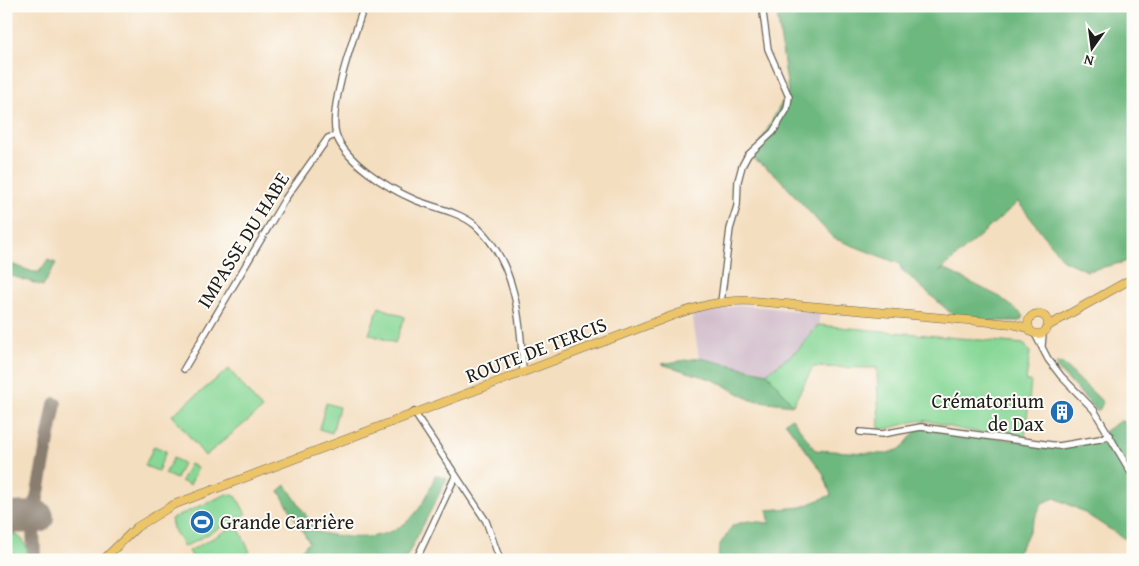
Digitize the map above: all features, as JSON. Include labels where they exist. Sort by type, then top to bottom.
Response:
[{"type":"main road","points":[[1038,327],[1060,319],[1133,278]]},
{"type":"main road","name":"ROUTE DE TERCIS","points":[[103,560],[137,527],[172,505],[683,312],[720,302],[753,301],[1038,327]]},
{"type":"street","points":[[364,6],[349,50],[343,75],[336,114],[336,135],[340,144],[354,159],[384,183],[414,200],[450,212],[474,224],[486,236],[504,262],[510,276],[518,318],[523,372]]},
{"type":"street","points":[[720,302],[730,229],[738,206],[738,181],[742,166],[748,155],[774,132],[786,109],[789,97],[768,49],[762,6]]},
{"type":"street","name":"IMPASSE DU HABE","points":[[184,369],[285,199],[328,138],[336,135]]},
{"type":"street","points":[[1038,327],[1042,346],[1048,359],[1061,376],[1094,410],[1110,434],[1133,476]]},
{"type":"street","points":[[414,412],[455,477],[486,521],[500,560]]},
{"type":"street","points":[[860,432],[882,434],[921,427],[1059,446],[1100,439],[1110,434]]},
{"type":"street","points":[[416,560],[455,477]]},
{"type":"shaded area","points":[[741,305],[820,313],[818,325],[799,349],[767,373],[699,358],[692,314]]},
{"type":"green space","points":[[776,6],[1133,6],[1133,260],[1087,271],[1063,260],[1018,202],[939,272],[944,269],[1000,297],[1024,316],[1020,321],[984,321],[953,315],[901,269],[900,264],[833,238],[776,175],[752,158],[788,91]]},
{"type":"green space","points":[[48,260],[56,263],[43,286],[6,274],[6,262],[33,272],[39,272]]},
{"type":"green space","points":[[379,307],[405,317],[395,343],[369,334]]},
{"type":"green space","points":[[818,325],[1024,344],[1030,352],[1026,381],[1031,381],[1025,438],[990,434],[926,421],[879,429],[877,368],[813,367],[793,405],[767,373],[799,349]]},
{"type":"green space","points":[[699,358],[767,373],[793,405],[751,400],[714,380],[661,364]]},
{"type":"green space","points":[[1057,363],[1063,364],[1103,402],[1100,409],[1097,411],[1057,368]]},
{"type":"green space","points":[[229,369],[262,409],[205,456],[172,415]]},
{"type":"green space","points":[[326,403],[339,407],[332,433],[319,429]]},
{"type":"green space","points":[[792,418],[815,450],[884,454],[901,449],[923,422],[940,431],[1059,446],[1090,441],[1120,421],[1133,423],[1133,560],[1127,560],[1131,543],[1080,510],[1055,498],[1042,503],[1025,540],[1013,560],[855,560],[844,555],[824,554],[807,560],[718,560],[719,546],[733,525],[748,521],[770,523],[767,510],[802,507],[831,495],[823,473],[785,422]]},
{"type":"green space","points":[[154,446],[166,451],[158,471],[145,466]]},
{"type":"green space","points":[[173,458],[183,463],[176,479],[165,474]]},
{"type":"green space","points":[[190,464],[198,468],[190,485],[181,481]]},
{"type":"green space","points":[[435,475],[447,479],[405,560],[291,560],[309,542],[279,491],[286,485],[317,532],[338,536],[374,536],[390,532],[404,524],[417,512],[427,496]]},
{"type":"green space","name":"Grande Carrière","points":[[227,494],[236,496],[246,514],[184,547],[173,528],[171,519]]},
{"type":"green space","points":[[237,525],[250,552],[237,560],[194,560],[189,551]]},
{"type":"green space","points":[[6,533],[16,535],[23,541],[26,545],[29,560],[6,560]]},
{"type":"taxiway","points":[[36,503],[55,404]]},
{"type":"taxiway","points":[[12,519],[25,519],[33,524],[34,560]]},
{"type":"runway","points":[[6,518],[38,517]]},
{"type":"place","name":"Crématorium de Dax","points":[[1062,412]]},
{"type":"place","name":"Grande Carrière","points":[[202,522]]}]
